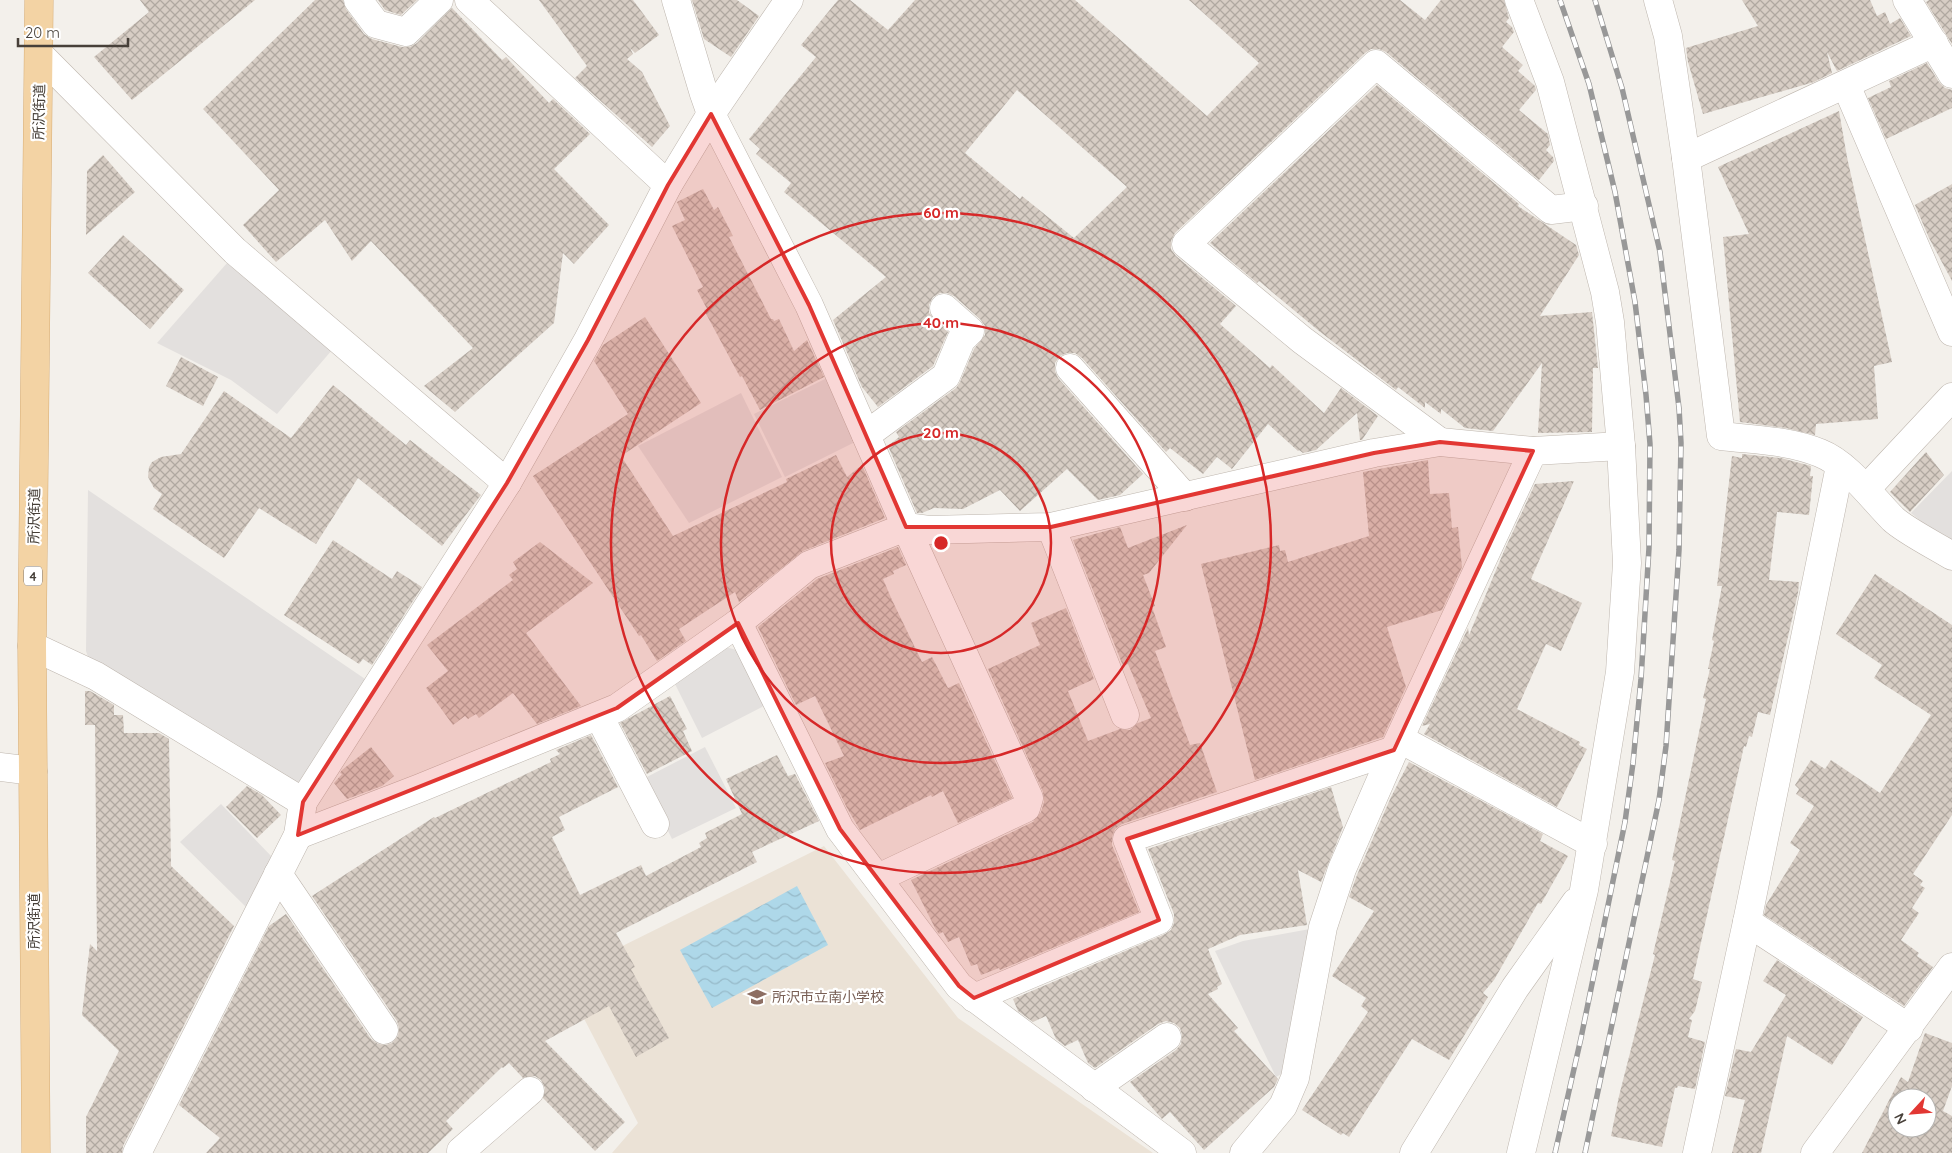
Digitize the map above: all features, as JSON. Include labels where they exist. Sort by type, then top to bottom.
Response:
[{"type":"main road","name":"所沢街道","points":[[36,1153],[32,646],[40,0]]},
{"type":"street","points":[[358,0],[376,24],[406,32],[439,0]]},
{"type":"street","points":[[469,0],[668,185]]},
{"type":"street","points":[[676,0],[711,114],[809,305],[906,527],[1029,798],[1026,808],[878,878]]},
{"type":"street","points":[[137,1153],[298,835],[303,802],[507,483],[588,340],[668,185],[711,114],[789,0]]},
{"type":"street","points":[[1519,0],[1550,82],[1605,292],[1610,322],[1621,446],[1626,563],[1620,672],[1593,844],[1584,890],[1521,1153]]},
{"type":"street","points":[[1658,0],[1668,36],[1686,158],[1721,436],[1785,442],[1821,453],[1840,466],[1866,489],[1895,521],[1952,556]]},
{"type":"street","points":[[1907,0],[1952,74]]},
{"type":"street","points":[[1686,158],[1934,43]]},
{"type":"street","points":[[39,54],[235,251],[507,483]]},
{"type":"street","points":[[1440,442],[1302,340],[1186,244],[1376,64],[1551,210],[1584,206]]},
{"type":"street","points":[[1846,85],[1952,332]]},
{"type":"street","points":[[866,435],[946,376],[961,340],[970,331],[944,308]]},
{"type":"street","points":[[1070,368],[1184,496]]},
{"type":"street","points":[[1866,489],[1952,397]]},
{"type":"street","points":[[298,835],[617,708],[738,623],[809,565],[906,527],[929,530],[1051,527],[1374,453],[1440,442],[1533,451],[1621,446]]},
{"type":"street","points":[[1244,1153],[1283,1106],[1295,1078],[1323,927],[1342,869],[1397,744],[1533,451]]},
{"type":"street","points":[[1697,1153],[1747,922],[1840,466]]},
{"type":"street","points":[[1051,527],[1125,715]]},
{"type":"street","points":[[738,623],[840,829],[959,986],[1182,1153]]},
{"type":"street","points":[[32,646],[96,676],[303,802]]},
{"type":"street","points":[[599,716],[655,824]]},
{"type":"street","points":[[974,998],[1159,920],[1126,839],[1397,744],[1593,844]]},
{"type":"street","points":[[0,767],[33,771]]},
{"type":"street","points":[[278,874],[384,1030]]},
{"type":"street","points":[[1414,1153],[1515,988],[1584,890]]},
{"type":"street","points":[[1747,922],[1909,1028]]},
{"type":"street","points":[[1815,1153],[1909,1028],[1952,967]]},
{"type":"street","points":[[1094,1088],[1168,1037]]},
{"type":"street","points":[[462,1153],[461,1151],[530,1091]]},
{"type":"highlighted area","points":[[711,114],[809,305],[906,527],[1051,527],[1374,453],[1440,442],[1533,451],[1394,750],[1127,839],[1159,920],[974,998],[959,986],[840,829],[738,623],[617,708],[298,835],[303,802],[507,483],[588,340],[668,185]]},
{"type":"shaded area","points":[[227,263],[332,350],[277,414],[231,380],[157,343]]},
{"type":"shaded area","points":[[827,378],[857,441],[785,477],[754,414]]},
{"type":"shaded area","points":[[741,393],[782,477],[689,523],[638,446]]},
{"type":"shaded area","points":[[1952,471],[1952,540],[1911,513]]},
{"type":"shaded area","points":[[88,490],[368,681],[298,789],[90,663],[86,651]]},
{"type":"shaded area","points":[[725,647],[737,650],[765,704],[702,738],[675,684]]},
{"type":"shaded area","points":[[705,747],[736,808],[672,839],[643,779]]},
{"type":"shaded area","points":[[221,804],[272,857],[248,909],[180,842]]},
{"type":"shaded area","name":"所沢市立南小学校","points":[[824,846],[958,1018],[1153,1153],[612,1153],[638,1123],[562,976]]},
{"type":"shaded area","points":[[1310,929],[1285,1072],[1276,1077],[1215,951],[1243,941]]},
{"type":"water","points":[[797,886],[828,945],[712,1008],[680,950]]},
{"type":"building","points":[[140,0],[255,0],[132,100],[94,57],[149,12]]},
{"type":"building","points":[[315,0],[343,0],[346,9],[364,34],[372,39],[402,47],[410,47],[417,43],[452,8],[502,60],[506,57],[549,103],[553,99],[590,134],[554,169],[609,225],[574,264],[563,253],[554,323],[455,412],[424,386],[473,348],[371,241],[352,261],[325,220],[276,262],[243,225],[279,190],[203,109]]},
{"type":"building","points":[[378,0],[417,0],[401,15],[385,10]]},
{"type":"building","points":[[539,0],[633,0],[659,35],[635,53],[630,48],[633,54],[627,59],[642,72],[670,126],[652,147],[575,78],[587,66]]},
{"type":"building","points":[[692,0],[737,0],[759,16],[731,57],[704,39]]},
{"type":"building","points":[[838,0],[850,0],[888,30],[915,0],[1075,0],[1207,116],[1259,63],[1189,0],[1400,0],[1425,20],[1441,0],[1504,0],[1509,18],[1506,22],[1512,27],[1514,32],[1502,47],[1523,65],[1518,71],[1535,86],[1536,90],[1519,110],[1548,134],[1550,145],[1546,150],[1553,157],[1554,161],[1539,180],[1386,52],[1379,49],[1371,49],[1175,233],[1171,241],[1171,249],[1176,256],[1236,306],[1220,324],[1270,368],[1272,365],[1324,413],[1341,388],[1378,416],[1362,440],[1360,440],[1357,413],[1316,450],[1303,453],[1298,451],[1268,424],[1232,469],[1217,457],[1203,474],[1170,448],[1166,452],[1082,358],[1075,353],[1067,353],[1060,356],[1055,363],[1055,371],[1058,378],[1143,474],[1120,495],[1098,500],[1067,469],[1020,511],[1000,490],[963,509],[934,508],[917,513],[888,446],[899,437],[896,432],[956,388],[974,349],[985,335],[985,326],[980,319],[954,296],[940,293],[933,297],[929,305],[929,313],[948,332],[933,366],[878,407],[862,387],[833,320],[886,277],[784,192],[791,183],[756,154],[760,149],[749,139],[816,57],[801,45]],"holes":[[[1017,90],[1127,187],[1074,238],[1022,196],[1020,199],[965,153]]]},
{"type":"building","points":[[1742,0],[1870,0],[1877,16],[1885,12],[1890,24],[1900,18],[1911,36],[1837,71],[1827,52],[1832,73],[1814,82],[1703,114],[1688,62],[1686,48],[1758,26]]},
{"type":"building","points":[[1929,0],[1952,0],[1952,44],[1926,2]]},
{"type":"building","points":[[1927,63],[1939,82],[1945,88],[1952,90],[1952,108],[1886,139],[1868,98],[1891,87],[1889,81]]},
{"type":"building","points":[[1377,85],[1519,204],[1518,206],[1576,245],[1579,255],[1540,316],[1592,312],[1598,368],[1593,368],[1592,432],[1538,433],[1542,363],[1493,431],[1465,428],[1441,409],[1441,414],[1425,402],[1425,408],[1398,387],[1396,390],[1319,331],[1259,281],[1257,283],[1210,243]]},
{"type":"building","points":[[1839,111],[1847,157],[1892,362],[1874,366],[1878,419],[1816,424],[1815,435],[1786,428],[1740,422],[1723,237],[1749,234],[1718,167]]},
{"type":"building","points":[[103,155],[135,192],[86,235],[87,171]]},
{"type":"building","points":[[1952,184],[1952,281],[1929,238],[1915,205]]},
{"type":"building","points":[[703,189],[714,210],[718,207],[733,236],[729,237],[771,319],[774,321],[779,319],[794,351],[807,340],[824,377],[760,410],[704,310],[707,309],[697,290],[703,287],[672,226],[685,220],[677,202]]},
{"type":"building","points":[[123,235],[184,290],[150,329],[88,273]]},
{"type":"building","points":[[645,317],[701,403],[621,456],[673,536],[787,482],[786,479],[836,455],[847,477],[862,465],[885,518],[803,551],[739,602],[735,592],[679,629],[686,641],[657,661],[533,476],[628,414],[594,361],[603,345]]},
{"type":"building","points":[[181,357],[218,377],[203,406],[166,386]]},
{"type":"building","points":[[333,385],[406,445],[410,440],[481,495],[442,546],[358,478],[316,544],[259,508],[224,558],[153,509],[162,494],[154,488],[148,477],[149,467],[152,462],[161,457],[181,454],[224,391],[291,438]]},
{"type":"building","points":[[1926,452],[1944,475],[1910,512],[1890,492]]},
{"type":"building","points":[[1742,454],[1781,458],[1811,466],[1810,476],[1813,476],[1809,515],[1777,512],[1769,580],[1799,582],[1798,593],[1770,715],[1758,712],[1752,737],[1749,736],[1746,747],[1744,746],[1693,979],[1702,982],[1695,1011],[1689,1019],[1692,1020],[1688,1037],[1705,1042],[1695,1089],[1678,1086],[1675,1088],[1662,1147],[1611,1136],[1619,1096],[1655,955],[1653,954],[1675,861],[1672,860],[1706,699],[1703,698],[1710,669],[1708,669],[1714,641],[1712,640],[1722,586],[1717,586],[1732,456],[1742,458]]},
{"type":"building","points":[[1428,460],[1430,494],[1449,493],[1452,528],[1458,527],[1462,567],[1442,610],[1387,627],[1406,687],[1383,737],[1255,780],[1201,564],[1279,545],[1280,551],[1285,550],[1288,562],[1369,536],[1363,472]]},
{"type":"building","points":[[1574,481],[1531,579],[1582,603],[1561,651],[1546,644],[1517,709],[1580,742],[1579,745],[1587,749],[1557,807],[1424,734],[1430,724],[1422,726],[1468,628],[1469,635],[1504,551],[1535,484]]},
{"type":"building","points":[[1187,525],[1149,573],[1143,575],[1155,606],[1152,607],[1166,647],[1155,651],[1190,745],[1200,743],[1217,792],[1122,824],[1115,829],[1112,845],[1139,912],[1000,970],[999,968],[981,975],[977,964],[971,966],[959,937],[948,942],[943,932],[939,934],[936,930],[911,880],[1033,822],[1041,812],[1044,802],[1043,792],[988,669],[1040,645],[1031,623],[1066,608],[1094,679],[1068,691],[1088,741],[1120,729],[1130,730],[1138,723],[1151,718],[1128,664],[1123,666],[1073,540],[1120,527],[1128,548]]},
{"type":"building","points":[[333,540],[392,579],[397,571],[422,587],[372,665],[363,659],[359,664],[284,615]]},
{"type":"building","points":[[540,542],[593,583],[526,633],[581,706],[537,724],[513,693],[479,718],[476,714],[468,719],[465,716],[453,725],[426,688],[448,671],[427,645],[513,580],[509,575],[517,569],[513,562]]},
{"type":"building","points":[[898,547],[906,565],[893,571],[894,574],[883,579],[892,600],[922,662],[932,657],[948,688],[959,683],[1012,798],[958,823],[943,791],[860,830],[825,763],[844,756],[815,696],[796,705],[758,627],[817,579]]},
{"type":"building","points":[[1875,574],[1952,625],[1952,815],[1913,874],[1923,881],[1920,885],[1925,888],[1912,908],[1919,913],[1901,940],[1919,953],[1917,956],[1933,967],[1904,1006],[1764,915],[1766,905],[1800,850],[1790,843],[1814,806],[1796,794],[1799,789],[1795,785],[1811,760],[1825,769],[1831,760],[1880,793],[1931,715],[1874,678],[1882,665],[1836,634]]},
{"type":"building","points":[[85,691],[90,691],[114,705],[114,715],[123,715],[124,733],[159,733],[169,739],[171,866],[234,926],[123,1146],[122,1153],[86,1153],[86,1117],[119,1051],[82,1015],[90,944],[97,951],[95,725],[85,725]]},
{"type":"building","points":[[670,696],[687,729],[683,731],[692,751],[647,774],[620,723]]},
{"type":"building","points":[[591,735],[618,787],[559,817],[565,830],[552,837],[580,895],[641,865],[646,876],[701,847],[699,843],[707,838],[705,833],[742,814],[726,779],[777,755],[788,776],[795,774],[819,821],[752,852],[757,862],[616,933],[635,967],[631,969],[669,1038],[636,1057],[609,1006],[545,1041],[625,1122],[595,1151],[543,1098],[545,1088],[541,1080],[535,1076],[523,1078],[509,1063],[502,1067],[446,1121],[453,1129],[428,1153],[206,1153],[220,1138],[179,1105],[269,926],[286,914],[371,1039],[378,1044],[386,1045],[392,1043],[398,1036],[399,1028],[397,1021],[312,896],[434,817],[551,762],[550,759],[560,754],[556,750]]},
{"type":"building","points":[[371,747],[394,776],[382,786],[347,799],[334,783],[342,774],[340,773],[342,770]]},
{"type":"building","points":[[1409,762],[1543,834],[1540,841],[1568,856],[1541,904],[1538,903],[1494,980],[1483,993],[1488,997],[1449,1060],[1412,1039],[1349,1137],[1343,1133],[1341,1135],[1302,1110],[1368,1012],[1361,1006],[1366,998],[1332,976],[1374,911],[1349,897],[1391,797]]},
{"type":"building","points":[[247,786],[262,795],[281,815],[257,838],[226,807]]},
{"type":"building","points":[[1331,787],[1343,827],[1321,882],[1298,870],[1307,925],[1240,935],[1208,949],[1222,984],[1217,987],[1218,989],[1208,994],[1238,1028],[1234,1031],[1278,1079],[1274,1087],[1204,1150],[1170,1112],[1162,1119],[1130,1082],[1176,1050],[1181,1044],[1182,1035],[1180,1028],[1174,1023],[1166,1021],[1158,1024],[1095,1068],[1088,1063],[1078,1040],[1065,1046],[1056,1039],[1046,1016],[1033,1022],[1018,1011],[1013,999],[1171,930],[1174,923],[1174,914],[1148,849]]},
{"type":"building","points":[[1777,960],[1863,1017],[1832,1065],[1787,1036],[1761,1153],[1732,1153],[1745,1100],[1725,1096],[1736,1049],[1751,1052],[1786,995],[1763,981]]},
{"type":"building","points":[[1925,1033],[1952,1043],[1952,1086],[1943,1111],[1952,1116],[1952,1153],[1862,1153],[1887,1104],[1887,1138],[1937,1138],[1937,1088],[1895,1088],[1901,1077],[1908,1082]]},
{"type":"railway","points":[[1555,1153],[1581,1038],[1625,822],[1633,763],[1641,679],[1649,548],[1650,444],[1635,302],[1615,192],[1589,84],[1560,0]]},
{"type":"railway","points":[[1585,1153],[1659,800],[1666,746],[1679,550],[1681,443],[1679,408],[1660,252],[1622,88],[1595,0]]},
{"type":"place","name":"所沢市立南小学校","points":[[757,997]]}]
